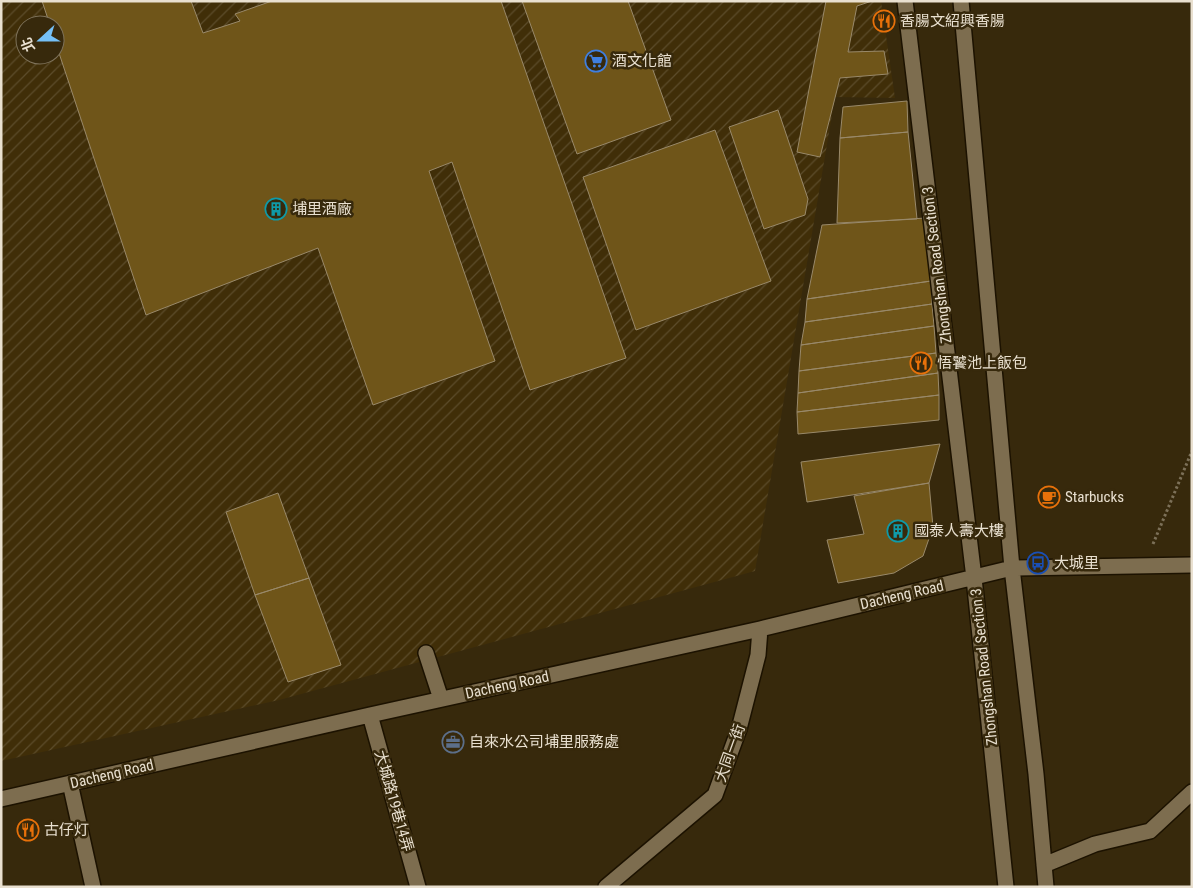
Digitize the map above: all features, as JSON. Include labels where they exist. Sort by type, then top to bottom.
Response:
[{"type":"street","name":"Zhongshan Road Section 3","points":[[905,1],[974,578],[1006,887]]},
{"type":"street","points":[[961,1],[1012,568],[1036,774],[1046,887]]},
{"type":"street","name":"Dacheng Road","points":[[1,799],[760,629],[1012,568],[1192,565]]},
{"type":"street","name":"大同一街","points":[[606,887],[714,795],[739,729],[758,656],[760,629]]},
{"type":"street","points":[[426,653],[441,699]]},
{"type":"street","name":"大城路19巷14弄","points":[[370,715],[418,887]]},
{"type":"street","points":[[70,783],[93,887]]},
{"type":"street","points":[[1044,865],[1095,844],[1150,830],[1192,792]]},
{"type":"path","points":[[1144,565],[1192,451]]},
{"type":"shaded area","points":[[1,1],[881,1],[895,98],[835,97],[755,571],[279,700],[1,761]]},
{"type":"building","name":"埔里酒廠","points":[[42,1],[191,1],[203,33],[240,21],[235,14],[272,1],[501,1],[626,358],[530,390],[452,162],[429,171],[495,361],[373,405],[318,248],[146,315],[63,65],[65,65],[65,15],[47,15]]},
{"type":"building","name":"酒文化館","points":[[522,1],[628,1],[671,120],[577,154]]},
{"type":"building","points":[[826,1],[872,1],[857,6],[848,52],[884,51],[888,74],[840,78],[820,157],[797,152]]},
{"type":"building","points":[[907,101],[908,132],[840,138],[843,107]]},
{"type":"building","points":[[778,110],[808,199],[805,215],[764,229],[729,127]]},
{"type":"building","points":[[715,130],[771,281],[636,330],[583,177]]},
{"type":"building","points":[[908,132],[917,219],[837,223],[840,138]]},
{"type":"building","points":[[925,218],[931,281],[807,299],[822,225]]},
{"type":"building","points":[[931,281],[932,304],[805,322],[807,299]]},
{"type":"building","points":[[932,304],[934,326],[801,345],[805,322]]},
{"type":"building","points":[[934,326],[936,353],[799,371],[801,345]]},
{"type":"building","points":[[936,353],[938,373],[798,393],[799,371]]},
{"type":"building","points":[[938,373],[939,395],[797,412],[798,393]]},
{"type":"building","points":[[939,395],[939,420],[798,434],[797,412]]},
{"type":"building","points":[[940,444],[929,483],[807,502],[801,462]]},
{"type":"building","name":"國泰人壽大樓","points":[[929,483],[933,527],[923,556],[894,573],[838,583],[827,540],[864,534],[854,496]]},
{"type":"building","points":[[278,493],[309,578],[255,595],[226,512]]},
{"type":"building","points":[[309,578],[341,665],[288,682],[255,595]]},
{"type":"place","name":"香腸文紹興香腸","points":[[884,21]]},
{"type":"place","name":"酒文化館","points":[[596,61]]},
{"type":"place","name":"埔里酒廠","points":[[276,209]]},
{"type":"place","name":"悟饕池上飯包","points":[[921,363]]},
{"type":"place","name":"Starbucks","points":[[1049,497]]},
{"type":"place","name":"國泰人壽大樓","points":[[898,531]]},
{"type":"place","name":"大城里","points":[[1038,563]]},
{"type":"place","name":"自來水公司埔里服務處","points":[[453,742]]},
{"type":"place","name":"古仔灯","points":[[28,830]]}]
